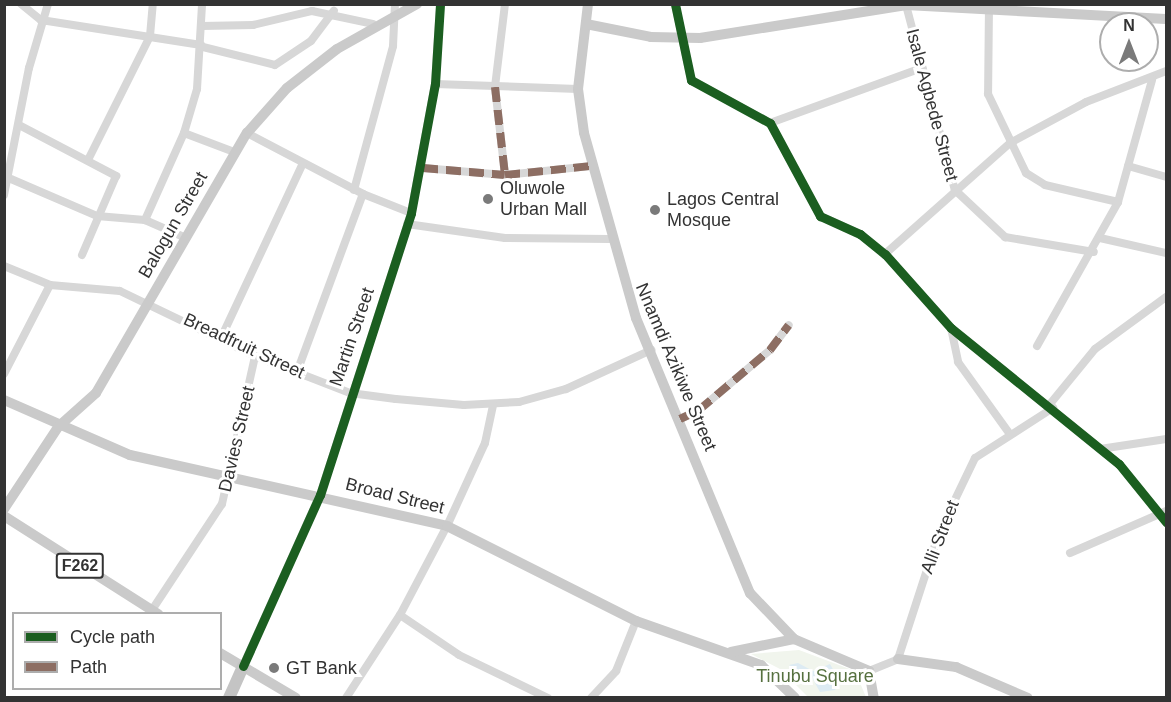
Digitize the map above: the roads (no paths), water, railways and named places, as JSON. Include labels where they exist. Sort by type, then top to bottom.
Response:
[{"type":"highway","points":[[229,698],[243,666]]},
{"type":"main road","name":"Balogun Street","points":[[4,509],[58,427],[96,393],[184,237],[247,133],[287,88],[373,24],[394,17],[417,4]]},
{"type":"main road","name":"Nnamdi Azikiwe Street","points":[[588,4],[578,89],[590,166],[610,239],[651,350],[750,593],[794,639],[869,671]]},
{"type":"main road","points":[[586,24],[681,38],[887,5],[989,8],[1167,19]]},
{"type":"main road","name":"Broad Street","points":[[4,400],[58,427],[130,455],[232,474],[447,526],[636,621],[731,652],[774,673],[787,693],[795,698]]},
{"type":"main road","name":"F262","points":[[4,516],[155,612]]},
{"type":"main road","name":"Broad Street","points":[[731,652],[794,639]]},
{"type":"main road","points":[[222,655],[296,698]]},
{"type":"main road","points":[[898,659],[956,667],[1028,698]]},
{"type":"main road","points":[[869,671],[874,698]]},
{"type":"street","points":[[21,4],[41,20],[150,36],[202,46],[275,65],[311,40],[334,11]]},
{"type":"street","points":[[4,195],[41,20],[48,4]]},
{"type":"street","points":[[88,160],[150,36],[153,4]]},
{"type":"street","points":[[145,220],[184,133],[197,89],[202,46],[202,4]]},
{"type":"street","points":[[297,372],[358,192],[390,59],[395,4]]},
{"type":"street","name":"Martin Street","points":[[243,666],[320,495],[350,393],[411,213],[423,168],[435,84],[440,4]]},
{"type":"street","points":[[505,4],[495,87],[505,175]]},
{"type":"street","points":[[675,4],[693,83],[770,123],[820,216],[860,234],[885,254],[951,328],[1051,406],[1100,449],[1145,490],[1165,516],[1070,553]]},
{"type":"street","name":"Isale Agbede Street","points":[[906,5],[955,190],[1005,237],[1094,252]]},
{"type":"street","points":[[989,8],[988,94],[1010,143],[1034,180],[1118,202]]},
{"type":"street","points":[[202,26],[253,25],[334,11],[373,24]]},
{"type":"street","points":[[770,123],[922,68]]},
{"type":"street","points":[[885,254],[1010,143],[1086,102],[1152,80],[1167,71]]},
{"type":"street","points":[[1037,346],[1094,252],[1118,202],[1152,80]]},
{"type":"street","points":[[435,84],[578,89]]},
{"type":"street","points":[[19,125],[116,176],[82,255]]},
{"type":"street","points":[[184,133],[234,152]]},
{"type":"street","points":[[247,133],[358,192],[411,213]]},
{"type":"street","points":[[222,336],[303,163]]},
{"type":"street","points":[[1128,165],[1167,177]]},
{"type":"street","points":[[423,168],[505,175],[590,166]]},
{"type":"street","points":[[8,182],[98,216],[145,220],[184,237]]},
{"type":"street","points":[[407,224],[506,238],[610,239]]},
{"type":"street","points":[[1101,238],[1167,253]]},
{"type":"street","name":"Breadfruit Street","points":[[4,266],[50,285],[120,291],[149,301],[222,336],[255,356],[350,393],[493,405],[553,394],[651,350]]},
{"type":"street","points":[[4,374],[50,285]]},
{"type":"street","points":[[1051,406],[1095,349],[1167,297]]},
{"type":"street","points":[[680,419],[699,410],[770,350],[789,325]]},
{"type":"street","points":[[951,328],[967,377],[1009,433]]},
{"type":"street","name":"Davies Street","points":[[155,612],[205,533],[232,474],[255,356]]},
{"type":"street","points":[[346,698],[400,615],[447,526],[485,443],[493,405]]},
{"type":"street","name":"Alli Street","points":[[898,659],[962,482],[975,458],[1051,406]]},
{"type":"street","points":[[1100,449],[1167,440]]},
{"type":"street","points":[[400,615],[459,655],[548,698]]},
{"type":"street","points":[[591,698],[616,671],[636,621]]},
{"type":"street","points":[[869,671],[898,659]]},
{"type":"place","name":"Oluwole Urban Mall","points":[[488,199]]},
{"type":"place","name":"Lagos Central Mosque","points":[[655,210]]},
{"type":"place","name":"GT Bank","points":[[274,668]]},
{"type":"park label","name":"Tinubu Square","points":[[815,676]]}]
